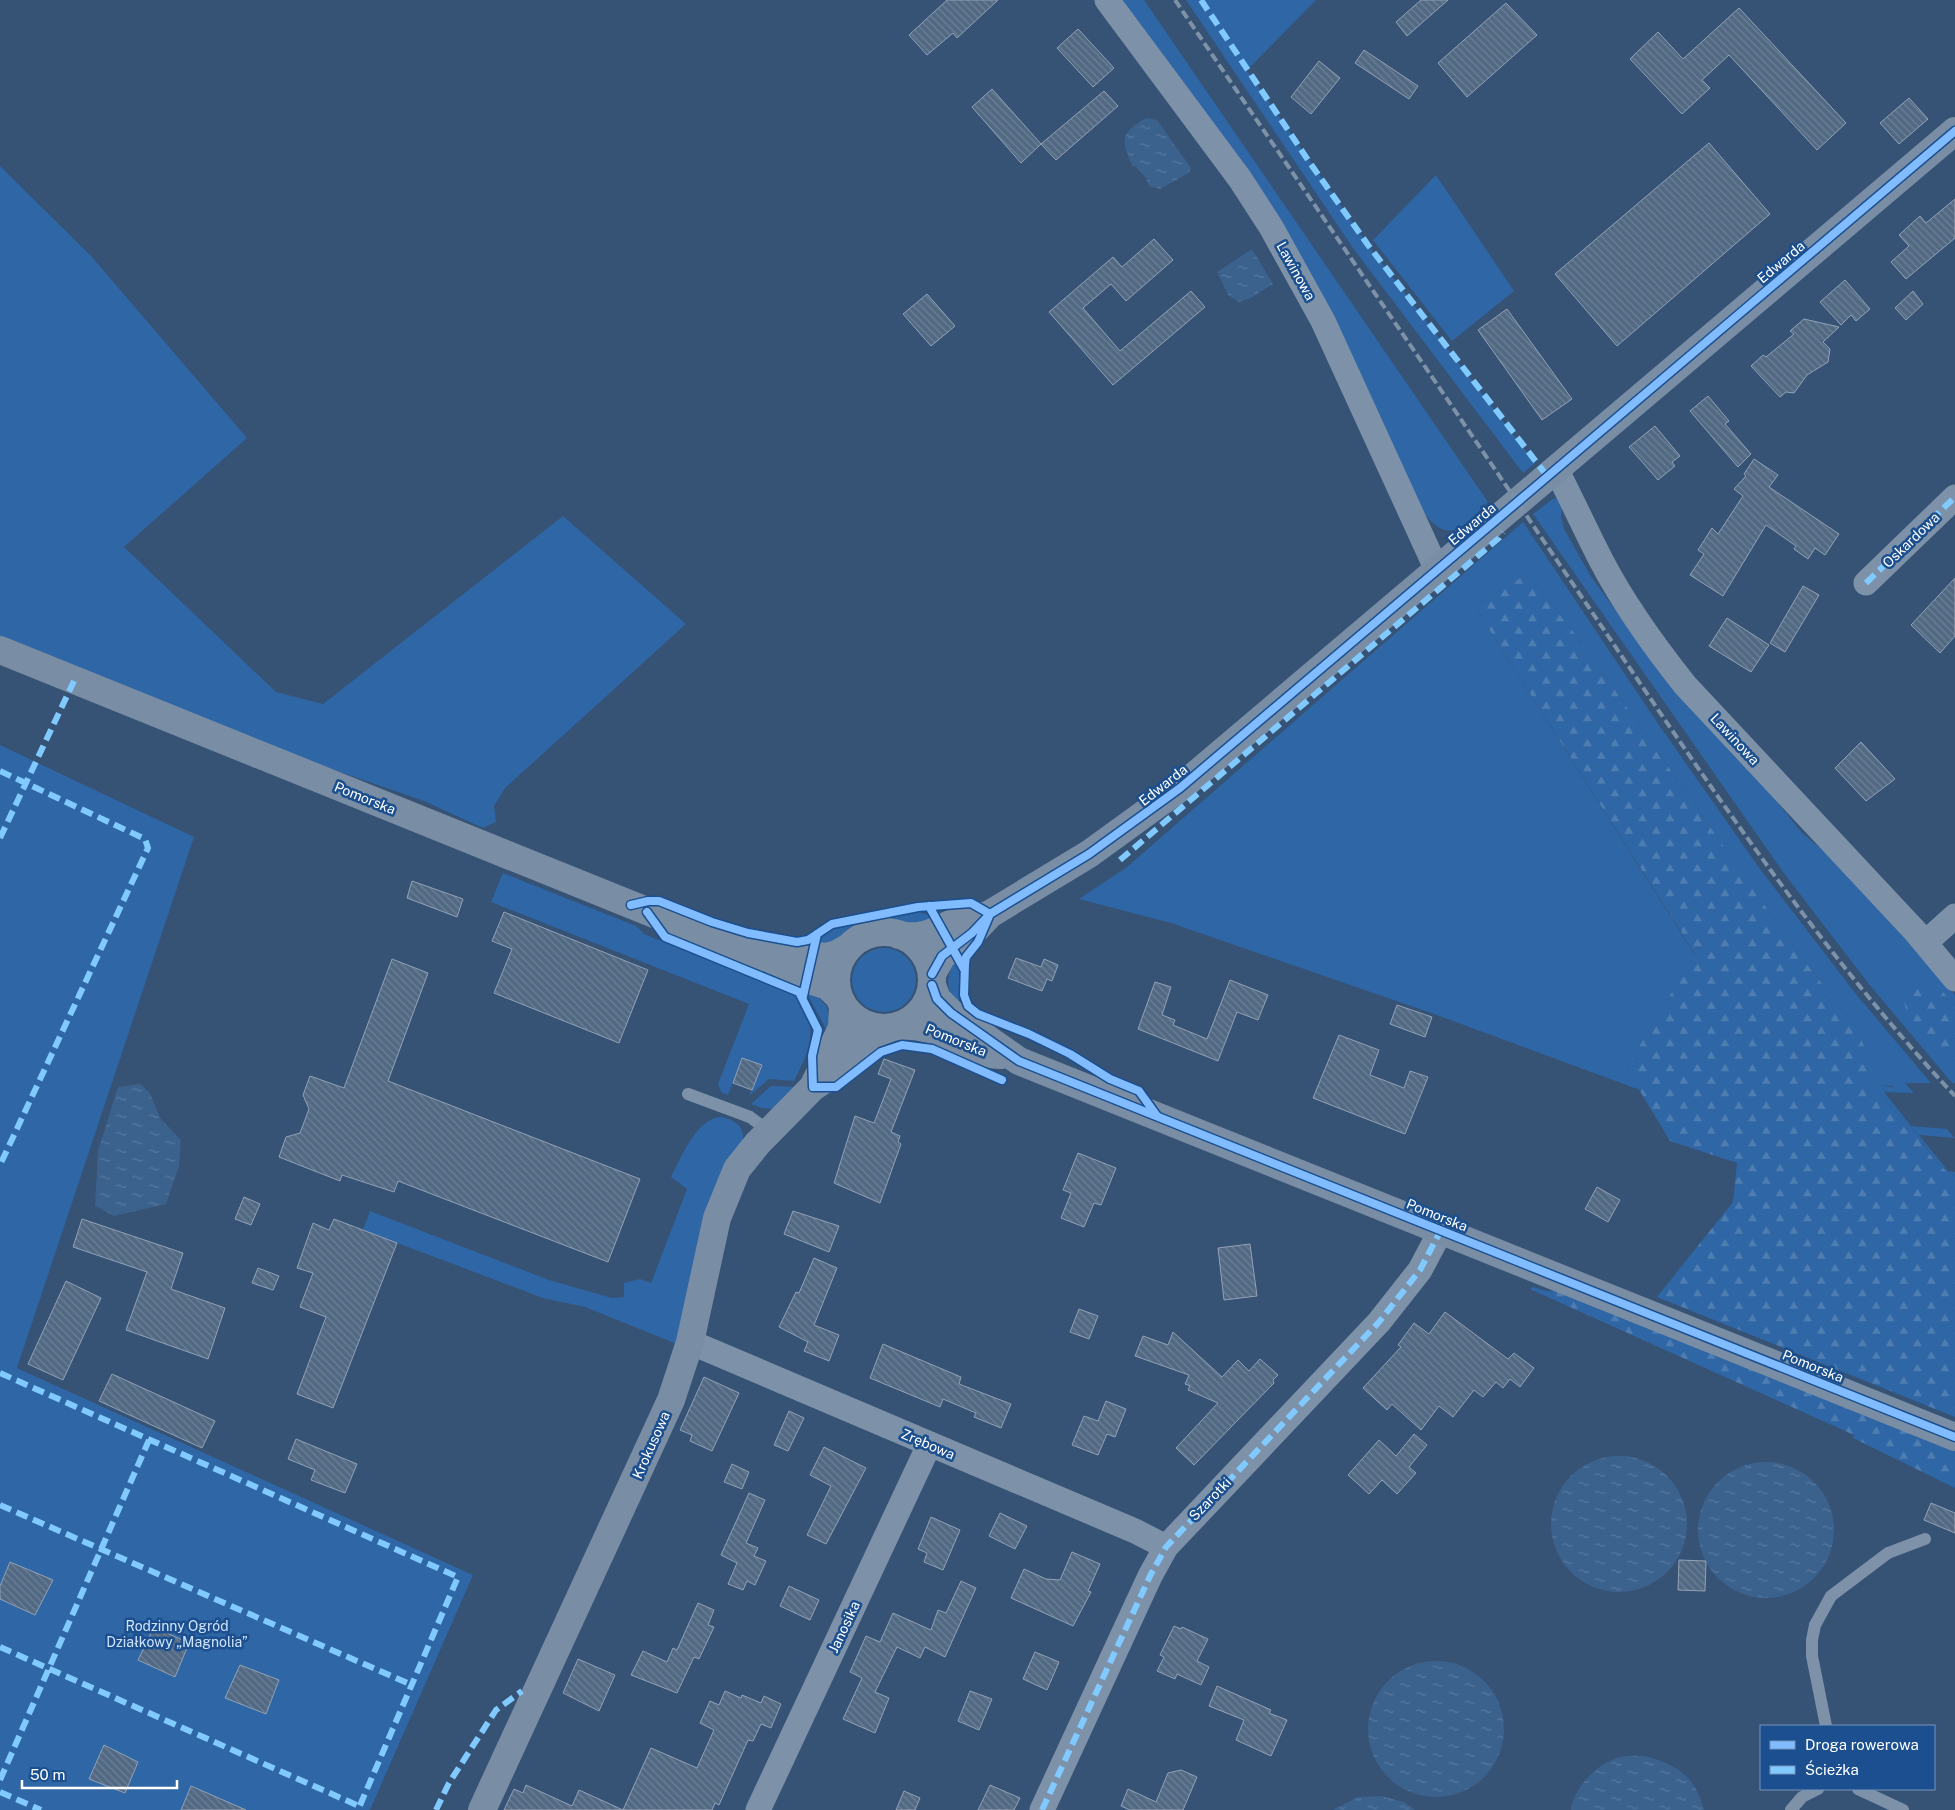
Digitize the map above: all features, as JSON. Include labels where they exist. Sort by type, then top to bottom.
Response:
[{"type":"street","name":"Lawinowa","points":[[1107,0],[1240,179],[1272,227],[1323,321],[1437,570]]},
{"type":"street","name":"Edwarda","points":[[932,980],[942,956],[972,933],[990,914],[1089,854],[1166,799],[1955,132]]},
{"type":"street","name":"Lawinowa","points":[[1556,470],[1603,564],[1637,621],[1661,655],[1685,685],[1925,943],[1955,979]]},
{"type":"street","name":"Oskardowa","points":[[1866,583],[1955,497]]},
{"type":"street","name":"Pomorska","points":[[0,650],[730,944],[778,970],[828,986],[841,1001]]},
{"type":"street","name":"Edwarda","points":[[899,935],[920,937],[963,919],[990,914]]},
{"type":"street","points":[[1925,943],[1955,916]]},
{"type":"street","points":[[889,932],[899,935],[918,946],[929,964],[932,980],[930,996],[922,1010],[910,1021],[895,1027],[879,1028],[859,1022],[841,1001],[836,986],[838,965],[850,947],[867,935],[889,932]]},
{"type":"street","name":"Pomorska","points":[[730,944],[825,957],[838,954],[850,947]]},
{"type":"street","name":"Pomorska","points":[[932,980],[937,999],[951,1014],[988,1038],[1011,1057]]},
{"type":"street","name":"Krokusowa","points":[[813,1087],[842,1028],[844,1017],[841,1001]]},
{"type":"street","name":"Pomorska","points":[[895,1027],[916,1024],[927,1027],[979,1052],[1011,1057],[1955,1437]]},
{"type":"street","name":"Krokusowa","points":[[482,1810],[660,1427],[678,1381],[690,1342],[712,1237],[722,1200],[737,1169],[813,1087],[839,1070],[871,1035],[895,1027]]},
{"type":"street","name":"Szarotki","points":[[1042,1810],[1166,1547],[1379,1322],[1420,1270],[1440,1230]]},
{"type":"street","name":"Zrębowa","points":[[690,1342],[1135,1531],[1166,1547]]},
{"type":"street","name":"Janosika","points":[[758,1810],[929,1445]]},
{"type":"lane","points":[[688,1094],[750,1117],[770,1132]]},
{"type":"lane","points":[[1826,1725],[1812,1656],[1812,1640],[1819,1618],[1831,1596],[1888,1553],[1925,1538]]},
{"type":"lane","points":[[1791,1810],[1802,1797],[1816,1790]]},
{"type":"lane","points":[[1860,1790],[1903,1810]]},
{"type":"green space","points":[[1117,0],[1144,0],[1488,502],[1461,527],[1445,530],[1437,526],[1418,505],[1352,359]]},
{"type":"green space","points":[[1186,0],[1316,0],[1247,70],[1368,245],[1535,463],[1523,473],[1353,248]]},
{"type":"green space","points":[[0,166],[92,257],[247,438],[124,547],[276,692],[323,704],[563,516],[686,624],[505,788],[494,806],[496,822],[483,828],[424,801],[306,760],[0,637]]},
{"type":"green space","points":[[1436,175],[1514,291],[1452,341],[1373,240]]},
{"type":"green space","points":[[1554,498],[1562,506],[1561,517],[1564,529],[1590,575],[1665,679],[1764,785],[1802,833],[1848,871],[1955,995],[1955,1083],[1952,1083],[1868,983],[1783,872],[1533,514]]},
{"type":"green space","points":[[1523,522],[1657,722],[1760,869],[1856,994],[1931,1083],[1905,1083],[1914,1093],[1884,1092],[1911,1126],[1947,1129],[1955,1138],[1919,1135],[1948,1171],[1955,1172],[1955,1176],[1947,1171],[1935,1160],[1917,1134],[1879,1091],[1895,1090],[1892,1086],[1872,1085],[1857,1028],[1798,953],[1585,647],[1536,584],[1524,577],[1475,607],[1695,955],[1626,1068],[1640,1090],[1434,1014],[1171,923],[1079,899],[1127,867]]},
{"type":"green space","points":[[1524,576],[1536,584],[1585,647],[1798,953],[1857,1028],[1867,1054],[1872,1084],[1896,1088],[1895,1090],[1879,1091],[1911,1127],[1940,1166],[1955,1176],[1955,1417],[1657,1297],[1733,1202],[1737,1163],[1670,1141],[1626,1068],[1695,954],[1475,607]]},
{"type":"green space","name":"Rodzinny Ogród Działkowy „Magnolia”","points":[[0,745],[194,837],[17,1368],[473,1575],[370,1810],[0,1810]]},
{"type":"green space","points":[[503,873],[636,926],[644,934],[794,995],[808,1017],[810,1037],[805,1058],[794,1081],[769,1079],[749,1096],[762,1065],[742,1058],[728,1095],[721,1092],[718,1084],[749,1004],[491,902]]},
{"type":"green space","points":[[919,912],[929,915],[935,923],[900,925],[875,923],[862,927],[842,941],[817,949],[822,936],[834,929]]},
{"type":"green space","points":[[884,948],[896,950],[907,957],[914,968],[916,980],[914,992],[907,1003],[896,1010],[884,1012],[872,1010],[861,1003],[854,992],[852,980],[854,968],[861,957],[872,950]]},
{"type":"green space","points":[[955,959],[959,970],[959,1002],[953,1001],[948,985],[950,970]]},
{"type":"green space","points":[[1926,985],[1942,991],[1955,1006],[1955,1074],[1924,1040],[1910,1019],[1906,1009],[1904,1000],[1906,993],[1912,988],[1923,990]]},
{"type":"green space","points":[[813,990],[827,1007],[830,1023],[826,1029],[808,995],[808,991]]},
{"type":"green space","points":[[771,1086],[798,1087],[774,1109],[762,1108],[751,1104]]},
{"type":"green space","points":[[719,1117],[736,1123],[742,1130],[743,1139],[679,1345],[585,1307],[543,1298],[363,1230],[370,1211],[549,1280],[612,1298],[624,1297],[624,1283],[640,1279],[651,1283],[687,1189],[671,1177],[684,1151],[696,1133],[710,1120]]},
{"type":"green space","points":[[1533,1287],[1547,1291],[1564,1291],[1955,1451],[1955,1488],[1853,1438],[1854,1435],[1530,1289]]},
{"type":"water","points":[[1146,118],[1157,120],[1191,168],[1189,173],[1160,189],[1149,186],[1146,178],[1135,166],[1133,167],[1125,146],[1124,140],[1131,128]]},
{"type":"water","points":[[1252,249],[1273,284],[1249,299],[1239,302],[1228,295],[1217,272]]},
{"type":"water","points":[[140,1084],[150,1093],[160,1118],[181,1140],[179,1166],[166,1204],[114,1216],[95,1206],[98,1151],[118,1087]]},
{"type":"water","points":[[1619,1456],[1645,1461],[1667,1476],[1682,1498],[1687,1524],[1682,1550],[1667,1572],[1645,1587],[1619,1592],[1593,1587],[1571,1572],[1556,1550],[1551,1524],[1556,1498],[1571,1476],[1593,1461]]},
{"type":"water","points":[[1766,1462],[1792,1467],[1814,1482],[1829,1504],[1834,1530],[1829,1556],[1814,1578],[1792,1593],[1766,1598],[1740,1593],[1718,1578],[1703,1556],[1698,1530],[1703,1504],[1718,1482],[1740,1467]]},
{"type":"water","points":[[1436,1661],[1462,1666],[1484,1681],[1499,1703],[1504,1729],[1499,1755],[1484,1777],[1462,1792],[1436,1797],[1410,1792],[1388,1777],[1373,1755],[1368,1729],[1373,1703],[1388,1681],[1410,1666]]},
{"type":"water","points":[[1644,1756],[1666,1763],[1683,1773],[1695,1788],[1704,1810],[1571,1810],[1573,1801],[1582,1784],[1603,1764],[1620,1757]]},
{"type":"water","points":[[1381,1796],[1404,1802],[1415,1810],[1333,1810],[1358,1797]]},
{"type":"building","points":[[947,0],[998,0],[957,38],[953,33],[927,55],[909,35]]},
{"type":"building","points":[[1421,0],[1448,0],[1407,36],[1396,22]]},
{"type":"building","points":[[1506,3],[1537,35],[1467,97],[1438,63]]},
{"type":"building","points":[[1739,8],[1846,123],[1817,150],[1729,55],[1702,80],[1710,88],[1682,114],[1630,59],[1658,32],[1683,59]]},
{"type":"building","points":[[1078,29],[1114,68],[1093,87],[1057,48]]},
{"type":"building","points":[[1364,50],[1418,86],[1409,99],[1355,63]]},
{"type":"building","points":[[1319,61],[1340,78],[1311,114],[1291,97]]},
{"type":"building","points":[[992,89],[1041,144],[1021,163],[972,107]]},
{"type":"building","points":[[1104,91],[1118,106],[1056,160],[1041,144]]},
{"type":"building","points":[[1909,98],[1928,119],[1899,144],[1880,123]]},
{"type":"building","points":[[1709,143],[1770,214],[1617,346],[1555,274]]},
{"type":"building","points":[[1955,199],[1955,238],[1906,279],[1891,262],[1909,246],[1899,235],[1920,216],[1926,223]]},
{"type":"building","points":[[1154,239],[1173,260],[1126,301],[1111,284],[1083,308],[1120,351],[1191,291],[1205,307],[1113,385],[1049,312],[1113,257],[1122,267]]},
{"type":"building","points":[[1845,280],[1870,309],[1856,321],[1851,315],[1841,325],[1820,302]]},
{"type":"building","points":[[1913,291],[1923,304],[1906,320],[1895,308]]},
{"type":"building","points":[[927,294],[955,326],[931,346],[903,314]]},
{"type":"building","points":[[1507,309],[1572,399],[1542,420],[1478,330]]},
{"type":"building","points":[[1804,319],[1839,327],[1823,342],[1830,349],[1828,362],[1807,375],[1794,393],[1786,392],[1780,397],[1751,366],[1763,355],[1766,357],[1794,334],[1790,331]]},
{"type":"building","points":[[1708,396],[1729,421],[1725,424],[1751,454],[1738,467],[1690,411]]},
{"type":"building","points":[[1655,426],[1680,456],[1672,462],[1675,466],[1658,480],[1629,447]]},
{"type":"building","points":[[1754,459],[1778,475],[1769,487],[1839,534],[1825,555],[1815,548],[1808,559],[1794,549],[1796,546],[1766,525],[1723,596],[1690,575],[1704,554],[1698,550],[1712,528],[1718,534],[1743,496],[1734,489],[1746,476],[1744,474]]},
{"type":"building","points":[[1955,578],[1955,636],[1940,653],[1911,625]]},
{"type":"building","points":[[1803,586],[1819,595],[1785,652],[1770,643]]},
{"type":"building","points":[[1727,618],[1769,645],[1751,672],[1709,646]]},
{"type":"building","points":[[1861,742],[1895,779],[1866,801],[1835,768]]},
{"type":"building","points":[[412,881],[463,899],[457,917],[407,898]]},
{"type":"building","points":[[504,912],[648,970],[619,1043],[494,993],[512,949],[492,941]]},
{"type":"building","points":[[1016,958],[1041,967],[1044,959],[1058,965],[1052,981],[1047,979],[1042,991],[1008,978]]},
{"type":"building","points":[[392,959],[428,973],[388,1081],[640,1179],[608,1262],[398,1181],[394,1192],[342,1175],[340,1181],[279,1157],[286,1137],[300,1133],[309,1109],[303,1095],[310,1076],[344,1088]]},
{"type":"building","points":[[1230,980],[1268,995],[1258,1020],[1237,1012],[1218,1061],[1138,1029],[1155,982],[1171,987],[1162,1015],[1175,1020],[1173,1025],[1207,1039]]},
{"type":"building","points":[[1397,1005],[1432,1017],[1425,1037],[1390,1024]]},
{"type":"building","points":[[1339,1035],[1379,1050],[1370,1075],[1404,1088],[1410,1071],[1428,1077],[1405,1134],[1313,1098]]},
{"type":"building","points":[[742,1058],[762,1065],[752,1090],[733,1083]]},
{"type":"building","points":[[884,1059],[915,1070],[891,1132],[900,1136],[898,1142],[901,1144],[880,1203],[834,1183],[855,1116],[874,1123],[891,1079],[878,1074]]},
{"type":"building","points":[[1078,1153],[1116,1168],[1101,1205],[1094,1203],[1084,1227],[1061,1218],[1071,1193],[1063,1190]]},
{"type":"building","points":[[1597,1187],[1620,1200],[1608,1222],[1585,1209]]},
{"type":"building","points":[[244,1197],[260,1204],[251,1225],[235,1219]]},
{"type":"building","points":[[793,1211],[839,1226],[829,1252],[784,1234]]},
{"type":"building","points":[[82,1219],[183,1253],[171,1289],[225,1308],[208,1359],[126,1330],[147,1272],[73,1247]]},
{"type":"building","points":[[334,1219],[397,1243],[333,1408],[297,1394],[326,1317],[300,1307],[313,1273],[297,1268],[313,1223],[329,1230]]},
{"type":"building","points":[[1250,1244],[1257,1296],[1224,1300],[1218,1248]]},
{"type":"building","points":[[814,1258],[837,1268],[814,1325],[839,1335],[829,1361],[804,1351],[808,1342],[779,1327],[796,1292],[799,1293]]},
{"type":"building","points":[[258,1268],[279,1276],[273,1290],[252,1283]]},
{"type":"building","points":[[66,1281],[101,1298],[63,1380],[28,1364]]},
{"type":"building","points":[[1079,1309],[1098,1316],[1089,1339],[1070,1332]]},
{"type":"building","points":[[1445,1312],[1508,1359],[1514,1353],[1534,1368],[1520,1387],[1510,1379],[1503,1388],[1496,1382],[1483,1397],[1474,1390],[1453,1417],[1439,1406],[1421,1430],[1392,1404],[1387,1410],[1363,1388],[1401,1347],[1398,1345],[1414,1323],[1429,1334]]},
{"type":"building","points":[[1173,1332],[1222,1377],[1238,1360],[1249,1371],[1260,1359],[1278,1375],[1273,1380],[1274,1383],[1194,1465],[1176,1448],[1218,1403],[1188,1390],[1190,1386],[1185,1384],[1189,1375],[1135,1356],[1143,1336],[1168,1345]]},
{"type":"building","points":[[883,1344],[961,1377],[959,1384],[1011,1404],[1001,1428],[974,1417],[976,1413],[943,1399],[940,1407],[870,1378]]},
{"type":"building","points":[[112,1374],[215,1421],[202,1448],[99,1401]]},
{"type":"building","points":[[704,1377],[739,1393],[712,1451],[690,1441],[692,1435],[680,1430]]},
{"type":"building","points":[[1106,1401],[1126,1409],[1115,1437],[1107,1434],[1098,1455],[1072,1445],[1084,1416],[1098,1421]]},
{"type":"building","points":[[789,1411],[804,1418],[788,1451],[774,1445]]},
{"type":"building","points":[[1414,1434],[1427,1445],[1409,1467],[1416,1473],[1397,1494],[1382,1480],[1369,1494],[1348,1475],[1379,1440],[1396,1456]]},
{"type":"building","points":[[296,1439],[357,1464],[345,1493],[311,1480],[315,1470],[288,1459]]},
{"type":"building","points":[[824,1447],[866,1468],[826,1544],[807,1535],[831,1486],[810,1475]]},
{"type":"building","points":[[732,1464],[749,1472],[742,1489],[724,1482]]},
{"type":"building","points":[[749,1493],[765,1500],[746,1543],[758,1548],[754,1556],[766,1561],[755,1585],[747,1581],[743,1590],[728,1584],[737,1563],[721,1555]]},
{"type":"building","points":[[1931,1503],[1955,1513],[1955,1533],[1924,1520]]},
{"type":"building","points":[[1000,1513],[1027,1526],[1015,1549],[989,1536]]},
{"type":"building","points":[[931,1517],[960,1530],[943,1570],[924,1562],[927,1553],[918,1549]]},
{"type":"building","points":[[1072,1552],[1100,1564],[1088,1591],[1091,1592],[1073,1626],[1011,1598],[1024,1569],[1046,1579],[1060,1580]]},
{"type":"building","points":[[1679,1560],[1706,1561],[1705,1591],[1678,1590]]},
{"type":"building","points":[[10,1562],[53,1580],[35,1615],[0,1599],[0,1586]]},
{"type":"building","points":[[961,1581],[976,1588],[945,1657],[925,1647],[920,1658],[897,1647],[875,1692],[889,1698],[875,1733],[843,1719],[862,1678],[850,1672],[866,1636],[880,1642],[893,1613],[931,1630],[938,1610],[946,1613]]},
{"type":"building","points":[[789,1586],[819,1600],[810,1620],[780,1606]]},
{"type":"building","points":[[698,1603],[714,1610],[708,1625],[714,1627],[699,1659],[694,1657],[677,1693],[631,1675],[643,1651],[667,1662],[673,1648],[677,1650]]},
{"type":"building","points":[[1174,1626],[1181,1629],[1182,1627],[1208,1639],[1197,1661],[1209,1667],[1201,1685],[1177,1674],[1175,1679],[1157,1671],[1164,1657],[1160,1655]]},
{"type":"building","points":[[154,1627],[189,1643],[175,1677],[138,1660]]},
{"type":"building","points":[[1035,1652],[1059,1662],[1047,1690],[1023,1679]]},
{"type":"building","points":[[578,1659],[615,1675],[599,1711],[563,1693]]},
{"type":"building","points":[[240,1665],[279,1680],[266,1714],[225,1698]]},
{"type":"building","points":[[1217,1686],[1271,1710],[1269,1713],[1287,1720],[1271,1756],[1236,1740],[1244,1720],[1209,1706]]},
{"type":"building","points":[[725,1691],[741,1698],[742,1695],[761,1703],[764,1696],[781,1704],[771,1728],[761,1724],[753,1741],[748,1740],[719,1805],[715,1803],[712,1810],[623,1810],[651,1748],[697,1768],[714,1730],[700,1723],[710,1701],[719,1705]]},
{"type":"building","points":[[970,1691],[992,1699],[979,1730],[958,1721]]},
{"type":"building","points":[[104,1745],[138,1762],[125,1793],[89,1779]]},
{"type":"building","points":[[1181,1770],[1197,1777],[1183,1810],[1130,1810],[1121,1806],[1128,1789],[1156,1802],[1168,1773]]},
{"type":"building","points":[[526,1785],[572,1806],[579,1790],[623,1810],[504,1810],[514,1789],[523,1793]]},
{"type":"building","points":[[990,1785],[1020,1798],[1014,1810],[978,1810]]},
{"type":"building","points":[[191,1786],[246,1810],[181,1810]]},
{"type":"building","points":[[904,1791],[920,1798],[915,1810],[896,1810]]},
{"type":"railway","points":[[1175,0],[1755,849],[1851,976],[1955,1096]]},
{"type":"marked path","points":[[1201,0],[1310,163],[1368,245],[1548,477]]},
{"type":"marked path","points":[[1866,583],[1955,497]]},
{"type":"marked path","points":[[1120,860],[1499,538],[1503,532]]},
{"type":"marked path","points":[[0,838],[74,681]]},
{"type":"marked path","points":[[0,771],[145,839],[148,848],[0,1165]]},
{"type":"marked path","points":[[1042,1810],[1150,1576],[1166,1547],[1379,1322],[1420,1270],[1441,1230]]},
{"type":"marked path","points":[[0,1373],[458,1577],[358,1810]]},
{"type":"marked path","points":[[0,1780],[149,1440]]},
{"type":"marked path","points":[[0,1505],[412,1685]]},
{"type":"marked path","points":[[0,1647],[359,1806]]},
{"type":"marked path","points":[[436,1810],[449,1783],[496,1710],[522,1691]]},
{"type":"marked path","points":[[0,1792],[41,1810]]},
{"type":"cycle path","points":[[932,974],[942,956],[972,933],[990,914],[1089,854],[1180,788],[1955,131]]},
{"type":"cycle path","points":[[631,905],[648,901],[659,901],[712,922],[748,933],[797,942],[808,940],[832,924],[918,907],[971,903],[990,914],[978,942],[966,957],[964,995],[968,1006],[978,1014],[1029,1034],[1070,1054],[1110,1079],[1139,1091],[1157,1116]]},
{"type":"cycle path","points":[[929,906],[964,969]]},
{"type":"cycle path","points":[[647,912],[665,937],[799,992],[818,1030],[812,1056],[813,1087],[836,1087],[881,1052],[902,1045],[932,1049],[1002,1080]]},
{"type":"cycle path","points":[[803,996],[817,934]]},
{"type":"cycle path","points":[[932,985],[937,999],[951,1013],[1019,1061],[1955,1437]]}]
